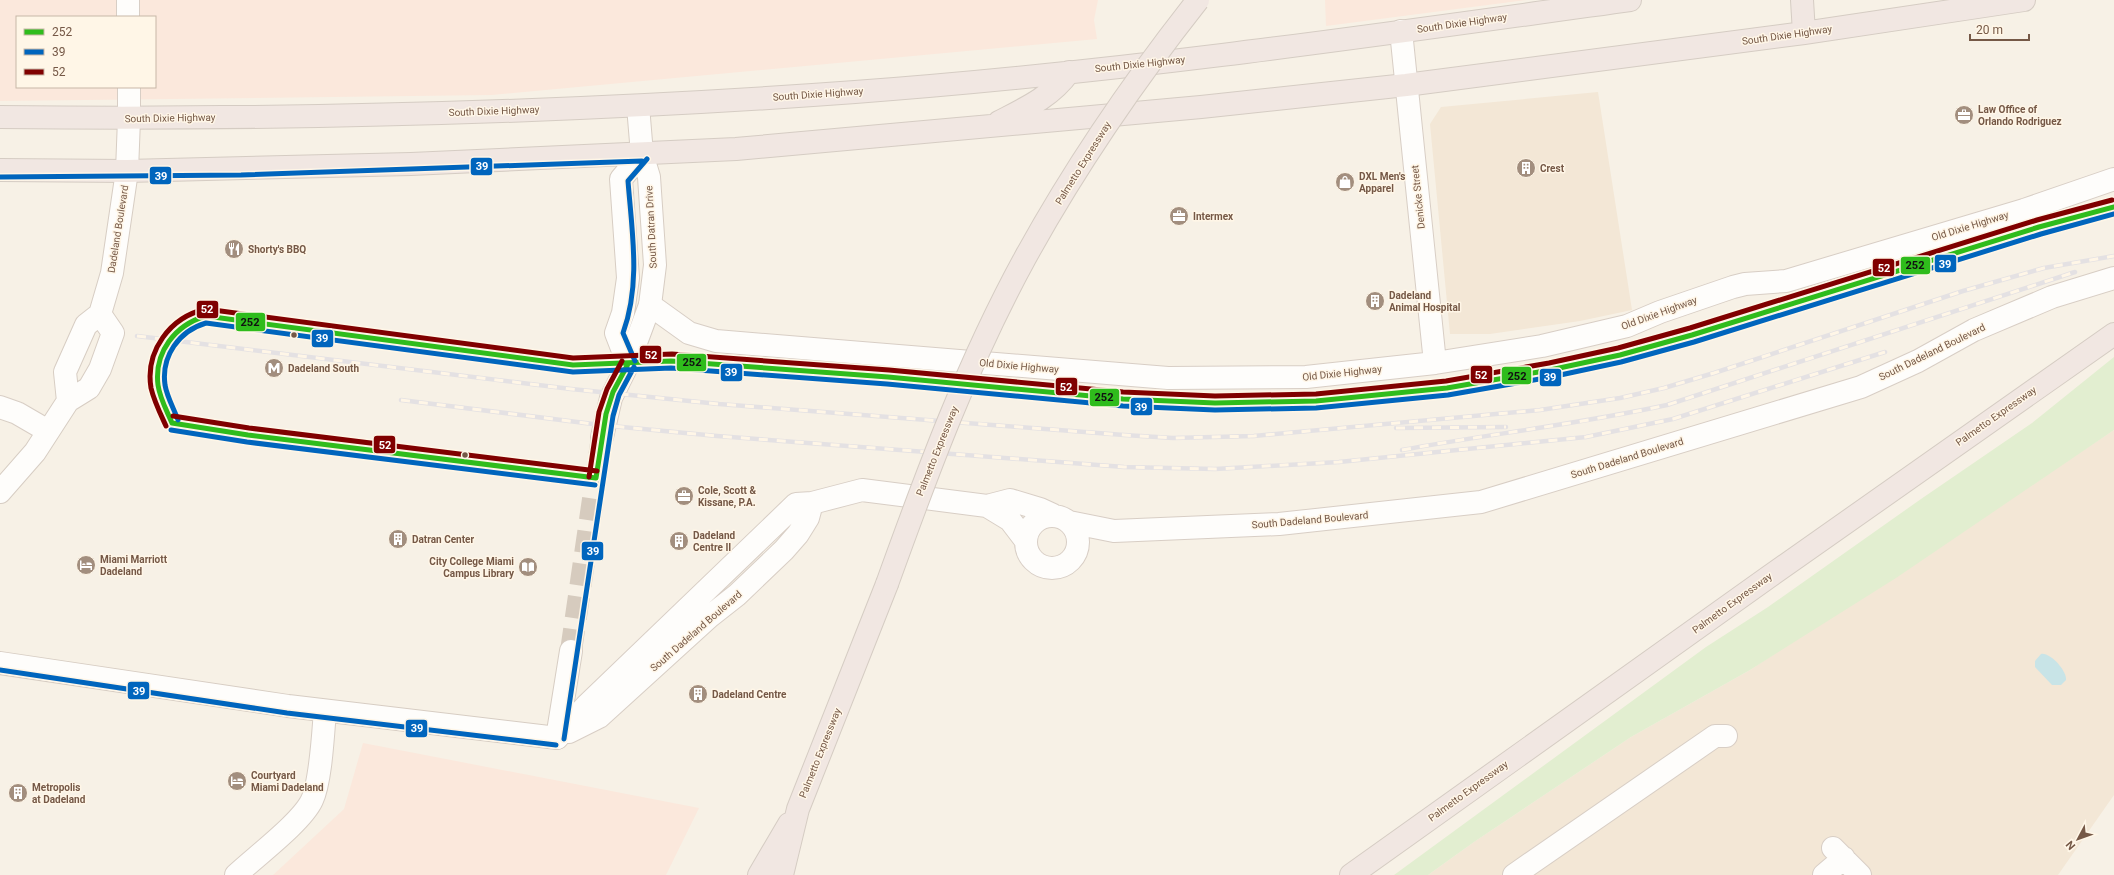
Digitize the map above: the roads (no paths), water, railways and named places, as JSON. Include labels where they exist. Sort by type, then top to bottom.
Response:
[{"type":"highway","name":"Palmetto Expressway","points":[[782,875],[798,809],[888,584],[936,452],[991,327],[1025,258],[1099,136],[1144,70],[1198,0]]},
{"type":"highway","name":"South Dixie Highway","points":[[0,117],[129,119],[383,115],[638,106],[856,92],[1069,72],[1237,53],[1630,0]]},
{"type":"highway","points":[[1802,0],[1804,33]]},
{"type":"highway","name":"South Dixie Highway","points":[[127,171],[411,164],[642,154],[736,149],[989,127],[1406,85],[1804,33],[2024,0]]},
{"type":"highway","points":[[989,127],[1042,100],[1060,84],[1069,72]]},
{"type":"highway","points":[[0,170],[127,171]]},
{"type":"highway","name":"Palmetto Expressway","points":[[1351,875],[1770,576],[2114,334]]},
{"type":"highway","points":[[759,875],[798,809]]},
{"type":"street","points":[[128,0],[128,16]]},
{"type":"street","name":"Denicke Street","points":[[1401,31],[1435,363]]},
{"type":"street","name":"Dadeland Boulevard","points":[[100,314],[115,259],[127,171],[129,88]]},
{"type":"street","name":"South Datran Drive","points":[[602,437],[611,398],[628,364],[650,305],[655,265],[649,177],[642,154],[638,106]]},
{"type":"street","points":[[628,364],[616,333],[624,313],[628,278],[621,179],[642,154]]},
{"type":"street","name":"Old Dixie Highway","points":[[650,305],[690,333],[716,341],[1168,378],[1306,377],[1435,363],[1542,346],[1627,326],[1660,312],[1745,284],[1786,281],[2024,210],[2114,179]]},
{"type":"street","name":"South Dadeland Boulevard","points":[[557,738],[586,706],[796,504],[812,503],[862,490],[987,506],[1010,500],[1040,508],[1061,519],[1114,531],[1279,524],[1481,502],[1861,387],[1918,361],[1974,330],[2052,297],[2114,278]]},
{"type":"street","points":[[0,492],[35,452],[68,401],[89,388],[109,347],[113,333],[100,314],[86,325],[65,372],[68,401]]},
{"type":"street","points":[[0,406],[17,413],[48,431]]},
{"type":"street","name":"South Dadeland Boulevard","points":[[557,738],[599,717],[709,617],[737,595],[798,534],[808,518],[812,503]]},
{"type":"street","name":"South Dadeland Boulevard","points":[[987,506],[1010,520],[1026,541],[1030,557],[1044,567],[1062,567],[1070,562],[1075,555],[1090,543],[1114,531]]},
{"type":"street","points":[[1026,541],[1031,526],[1044,516],[1061,519],[1075,529],[1078,538],[1078,547],[1075,555]]},
{"type":"street","points":[[720,578],[737,595]]},
{"type":"street","points":[[0,664],[325,711],[557,738],[571,651]]},
{"type":"street","points":[[236,875],[298,818],[309,805],[316,791],[325,711]]},
{"type":"street","points":[[1514,875],[1716,736],[1726,736]]},
{"type":"street","points":[[1824,875],[1838,853],[1860,875]]},
{"type":"water","points":[[2041,654],[2049,656],[2061,667],[2066,676],[2066,680],[2061,685],[2052,685],[2035,667],[2035,661]]},
{"type":"tunnel","points":[[571,651],[602,437]]},
{"type":"railway","points":[[137,336],[571,389],[719,404],[1173,438],[1254,436],[1540,410],[1620,398],[1664,388],[1714,373],[1963,291],[2044,268],[2114,256]]},
{"type":"railway","points":[[1402,450],[1601,418],[1667,405],[2075,272]]},
{"type":"railway","points":[[401,400],[601,425],[717,436],[1124,467],[1215,469],[1339,462],[1586,437],[1673,419],[1885,352]]},
{"type":"railway","points":[[1396,428],[1506,427]]},
{"type":"place","name":"Law Office of Orlando Rodriguez","points":[[1964,115]]},
{"type":"place","name":"Crest","points":[[1526,168]]},
{"type":"place","name":"DXL Men's Apparel","points":[[1345,182]]},
{"type":"place","name":"Intermex","points":[[1179,216]]},
{"type":"place","name":"Shorty's BBQ","points":[[234,249]]},
{"type":"place","name":"Dadeland Animal Hospital","points":[[1375,301]]},
{"type":"place","name":"Dadeland South","points":[[274,368]]},
{"type":"place","name":"Cole, Scott & Kissane, P.A.","points":[[684,496]]},
{"type":"place","name":"Datran Center","points":[[398,539]]},
{"type":"place","name":"Dadeland Centre II","points":[[679,541]]},
{"type":"place","name":"Miami Marriott Dadeland","points":[[86,565]]},
{"type":"place","name":"City College Miami Campus Library","points":[[528,567]]},
{"type":"place","name":"Dadeland Centre","points":[[698,694]]},
{"type":"place","name":"Courtyard Miami Dadeland","points":[[237,781]]},
{"type":"place","name":"Metropolis at Dadeland","points":[[18,793]]}]
